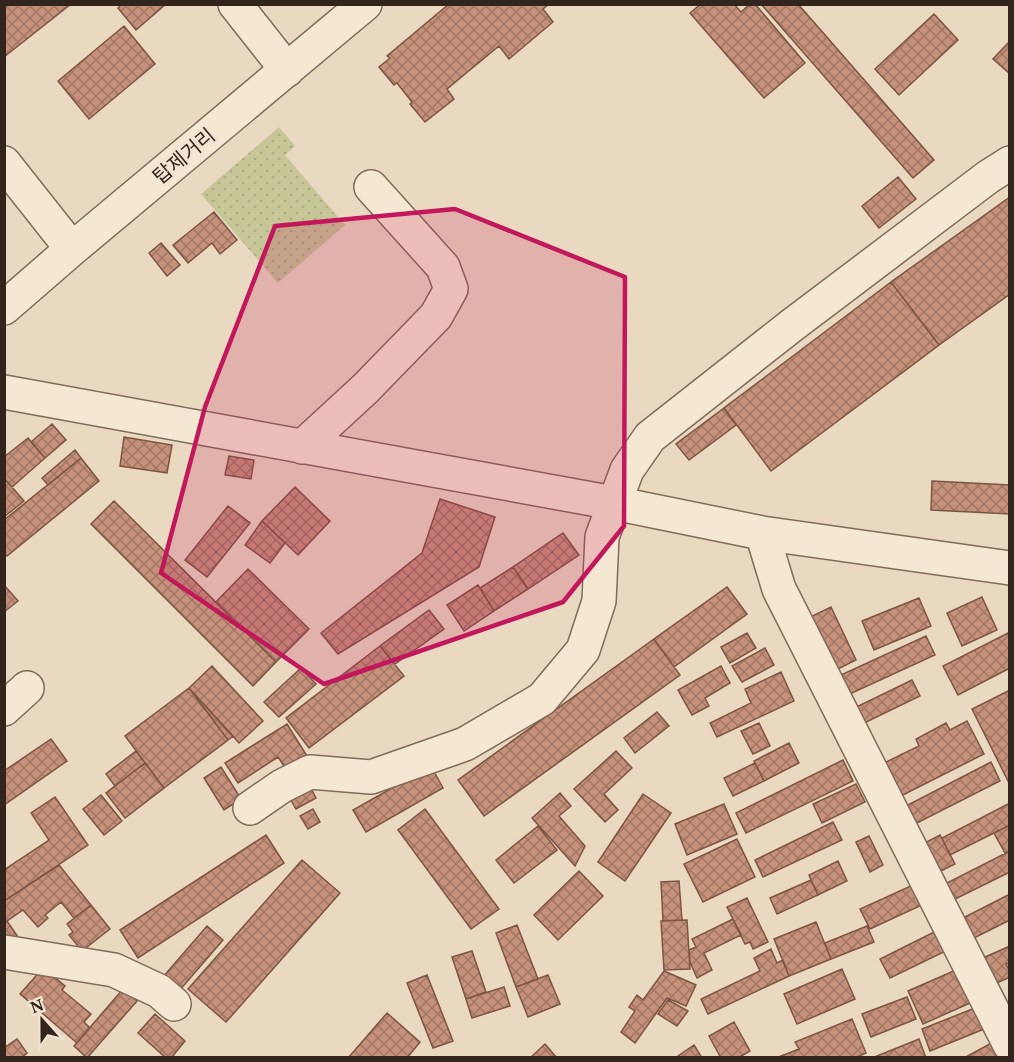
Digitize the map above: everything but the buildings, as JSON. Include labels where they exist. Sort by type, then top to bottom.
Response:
[{"type":"street","points":[[235,4],[288,70]]},
{"type":"street","name":"탑제거리","points":[[4,308],[365,4]]},
{"type":"street","points":[[4,163],[72,249]]},
{"type":"street","points":[[250,808],[282,786],[310,772],[371,777],[465,744],[542,699],[583,650],[599,601],[602,537],[627,470],[650,438],[801,319],[1010,163]]},
{"type":"street","points":[[302,447],[365,388],[436,316],[450,289],[443,267],[371,186]]},
{"type":"street","points":[[4,392],[614,503],[762,533],[1010,568]]},
{"type":"street","points":[[762,533],[779,589],[1010,1044]]},
{"type":"street","points":[[4,952],[114,970],[159,991],[174,1004]]},
{"type":"highlighted area","points":[[455,209],[625,277],[624,526],[563,602],[324,684],[161,573],[205,407],[275,226]]},
{"type":"green space","points":[[279,127],[295,146],[285,155],[345,225],[278,283],[201,194]]}]
